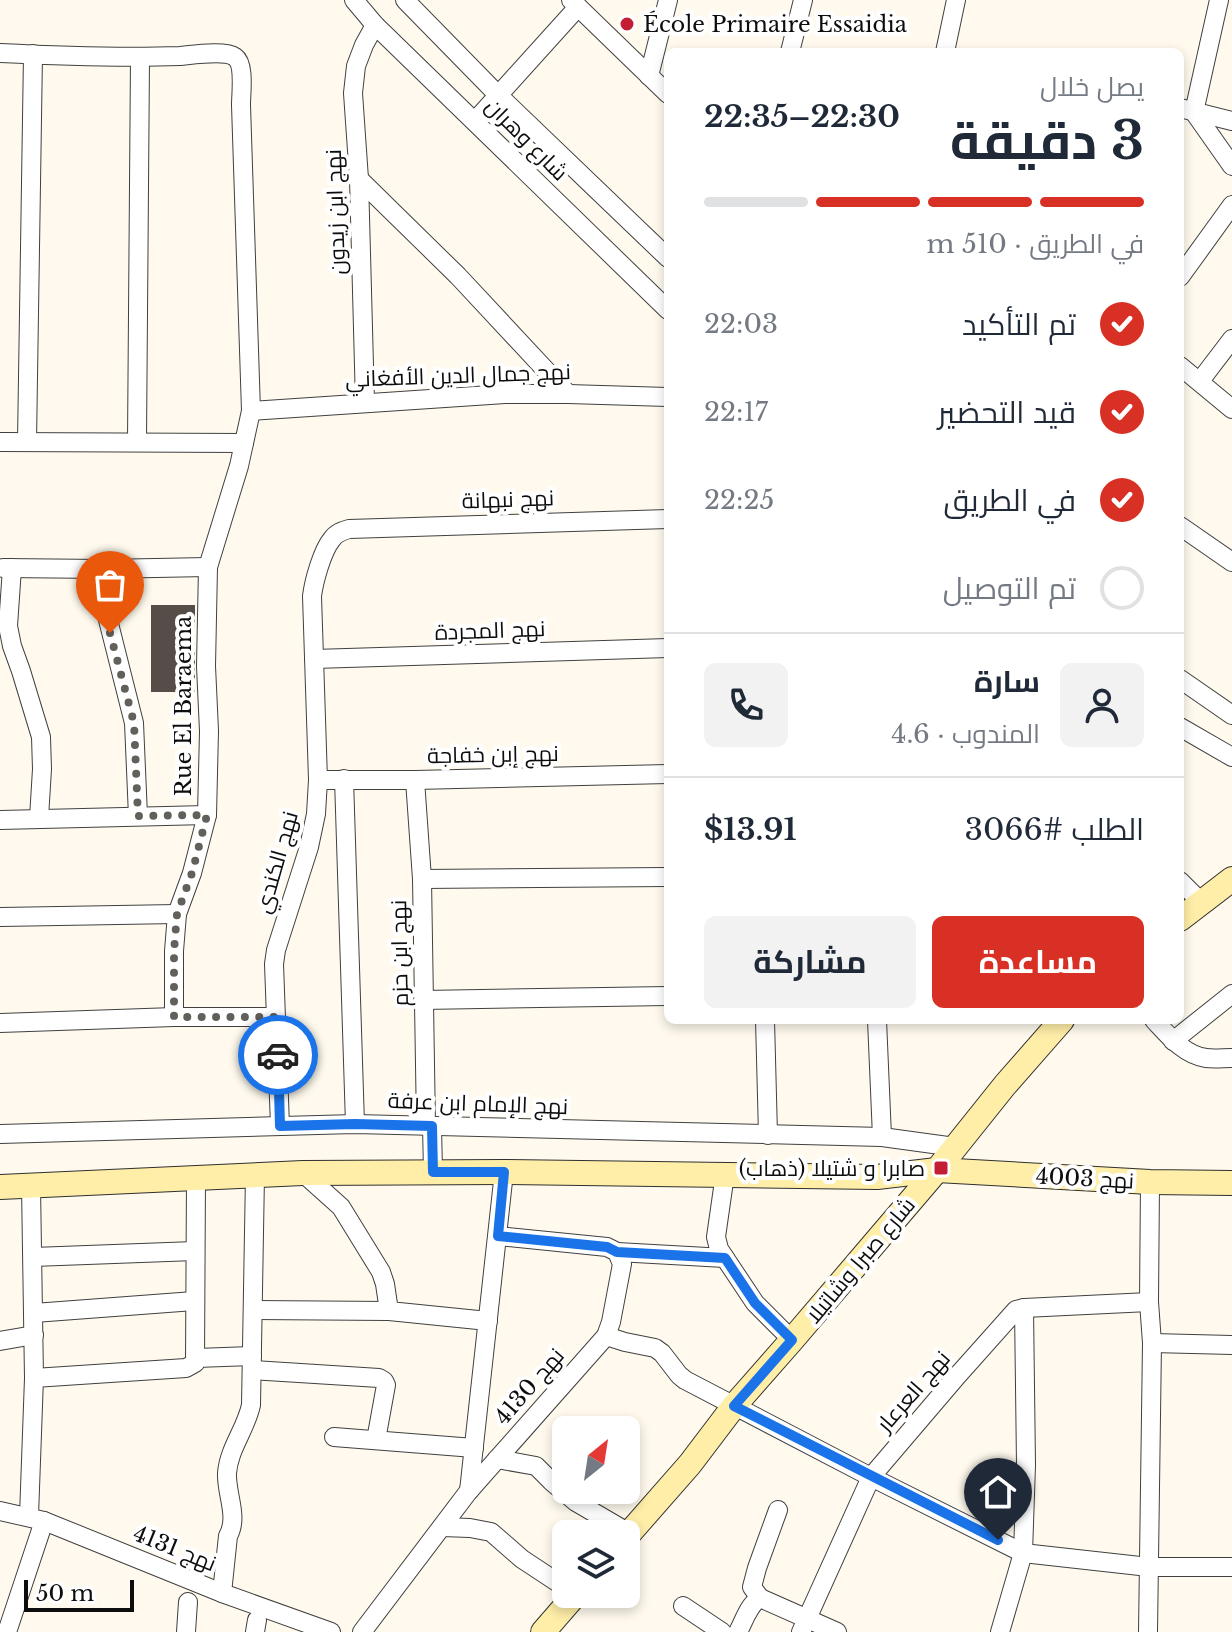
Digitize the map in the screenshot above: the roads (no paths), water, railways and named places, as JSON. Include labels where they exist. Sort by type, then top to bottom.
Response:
[{"type":"street","name":"شارع وهران","points":[[354,0],[375,25],[664,306]]},
{"type":"street","points":[[405,0],[498,95],[664,254]]},
{"type":"street","points":[[649,76],[668,0]]},
{"type":"street","points":[[791,48],[803,0]]},
{"type":"street","points":[[946,48],[956,0]]},
{"type":"street","points":[[1185,111],[1219,0]]},
{"type":"street","points":[[475,121],[575,3],[664,90]]},
{"type":"street","name":"نهج ابن زيدون","points":[[365,403],[359,179],[353,93],[356,66],[375,25]]},
{"type":"street","points":[[0,53],[140,58],[137,442]]},
{"type":"street","points":[[27,442],[33,54]]},
{"type":"street","name":"Rue El Baraema","points":[[140,58],[219,54],[238,59],[241,71],[251,411],[239,466],[208,567],[207,815],[192,873],[177,914],[174,1017]]},
{"type":"street","points":[[1185,111],[1232,121]]},
{"type":"street","points":[[1185,111],[1232,166]]},
{"type":"street","points":[[359,179],[458,276],[568,394]]},
{"type":"street","points":[[1184,271],[1232,205]]},
{"type":"street","points":[[1200,381],[1232,339]]},
{"type":"street","points":[[1184,369],[1232,409]]},
{"type":"street","name":"نهج جمال الدين الأفغاني","points":[[251,411],[505,394],[664,393]]},
{"type":"street","points":[[0,442],[244,443]]},
{"type":"street","name":"نهج نبهانة","points":[[349,529],[664,519]]},
{"type":"street","name":"نهج الكندي","points":[[280,1126],[274,964],[314,828],[318,780],[312,607],[314,585],[330,540],[337,533],[349,529]]},
{"type":"street","points":[[1184,529],[1232,562]]},
{"type":"street","points":[[39,818],[41,737],[12,646],[8,626],[6,568],[208,567]]},
{"type":"street","points":[[103,569],[104,604],[134,723],[138,816]]},
{"type":"street","name":"نهج المجردة","points":[[314,659],[664,648]]},
{"type":"street","points":[[1184,682],[1232,715]]},
{"type":"street","points":[[1184,729],[1232,757]]},
{"type":"street","name":"نهج إبن خفاجة","points":[[318,780],[664,774]]},
{"type":"street","points":[[344,779],[355,1124]]},
{"type":"street","name":"نهج ابن حزم","points":[[415,780],[422,879],[423,1000],[433,1172]]},
{"type":"street","points":[[0,820],[207,815]]},
{"type":"street","points":[[422,879],[664,877]]},
{"type":"street","points":[[1184,916],[1232,879]]},
{"type":"street","points":[[1184,885],[1202,903]]},
{"type":"street","points":[[0,917],[177,914]]},
{"type":"street","points":[[1173,1041],[1232,994]]},
{"type":"street","points":[[423,1000],[664,996]]},
{"type":"street","points":[[0,1023],[276,1017]]},
{"type":"street","points":[[765,1024],[768,1135]]},
{"type":"street","points":[[877,1024],[882,1137]]},
{"type":"street","name":"شارع صبرا وشاتيلا","points":[[640,1521],[1058,1024]]},
{"type":"street","points":[[1158,1024],[1173,1041],[1203,1058],[1232,1058]]},
{"type":"street","name":"نهج الإمام ابن عرفة","points":[[0,1134],[355,1124],[882,1137],[955,1147]]},
{"type":"street","name":"نهج 4003","points":[[0,1187],[303,1173],[504,1172],[877,1177],[937,1170],[1150,1182],[1232,1183]]},
{"type":"street","points":[[468,1492],[504,1172]]},
{"type":"street","points":[[303,1173],[341,1207],[381,1272],[389,1311]]},
{"type":"street","points":[[725,1174],[716,1237],[719,1249],[755,1303],[792,1340]]},
{"type":"street","points":[[222,1593],[233,1515],[227,1472],[232,1450],[250,1412],[255,1175]]},
{"type":"street","points":[[34,1378],[186,1368],[195,1363],[196,1178]]},
{"type":"street","points":[[1148,1632],[1152,1343],[1149,1302],[1150,1182]]},
{"type":"street","points":[[7,1632],[36,1518],[31,1186]]},
{"type":"street","points":[[498,1236],[607,1247],[617,1252],[725,1258]]},
{"type":"street","points":[[33,1257],[195,1251]]},
{"type":"street","name":"نهج 4130","points":[[362,1632],[468,1492],[606,1336],[622,1264],[617,1252]]},
{"type":"street","points":[[34,1313],[194,1301]]},
{"type":"street","points":[[1000,1632],[1023,1553],[1026,1465],[1024,1308],[1149,1302]]},
{"type":"street","name":"نهج العرعار","points":[[804,1625],[871,1477],[1016,1310],[1024,1308]]},
{"type":"street","points":[[253,1310],[389,1311],[488,1321]]},
{"type":"street","points":[[3,1337],[34,1335]]},
{"type":"street","points":[[606,1336],[655,1348],[685,1380],[1023,1553],[1149,1567],[1232,1567]]},
{"type":"street","points":[[1152,1343],[1232,1345]]},
{"type":"street","points":[[196,1358],[379,1378],[386,1385],[376,1440]]},
{"type":"street","points":[[334,1437],[474,1448]]},
{"type":"street","points":[[497,1459],[536,1466],[576,1502],[604,1520]]},
{"type":"street","points":[[778,1510],[752,1587],[760,1598],[804,1625],[837,1632]]},
{"type":"street","name":"نهج 4131","points":[[0,1511],[36,1518],[323,1631]]},
{"type":"street","points":[[442,1527],[491,1532],[522,1559],[552,1579]]},
{"type":"street","points":[[738,1632],[752,1604],[760,1598]]},
{"type":"street","points":[[186,1632],[188,1602]]},
{"type":"street","points":[[683,1606],[722,1632]]},
{"type":"street","points":[[543,1632],[564,1608]]},
{"type":"place","name":"École Primaire Essaidia","points":[[627,24]]},
{"type":"place","name":"صابرا و شتيلا (ذهاب)","points":[[941,1168]]}]
